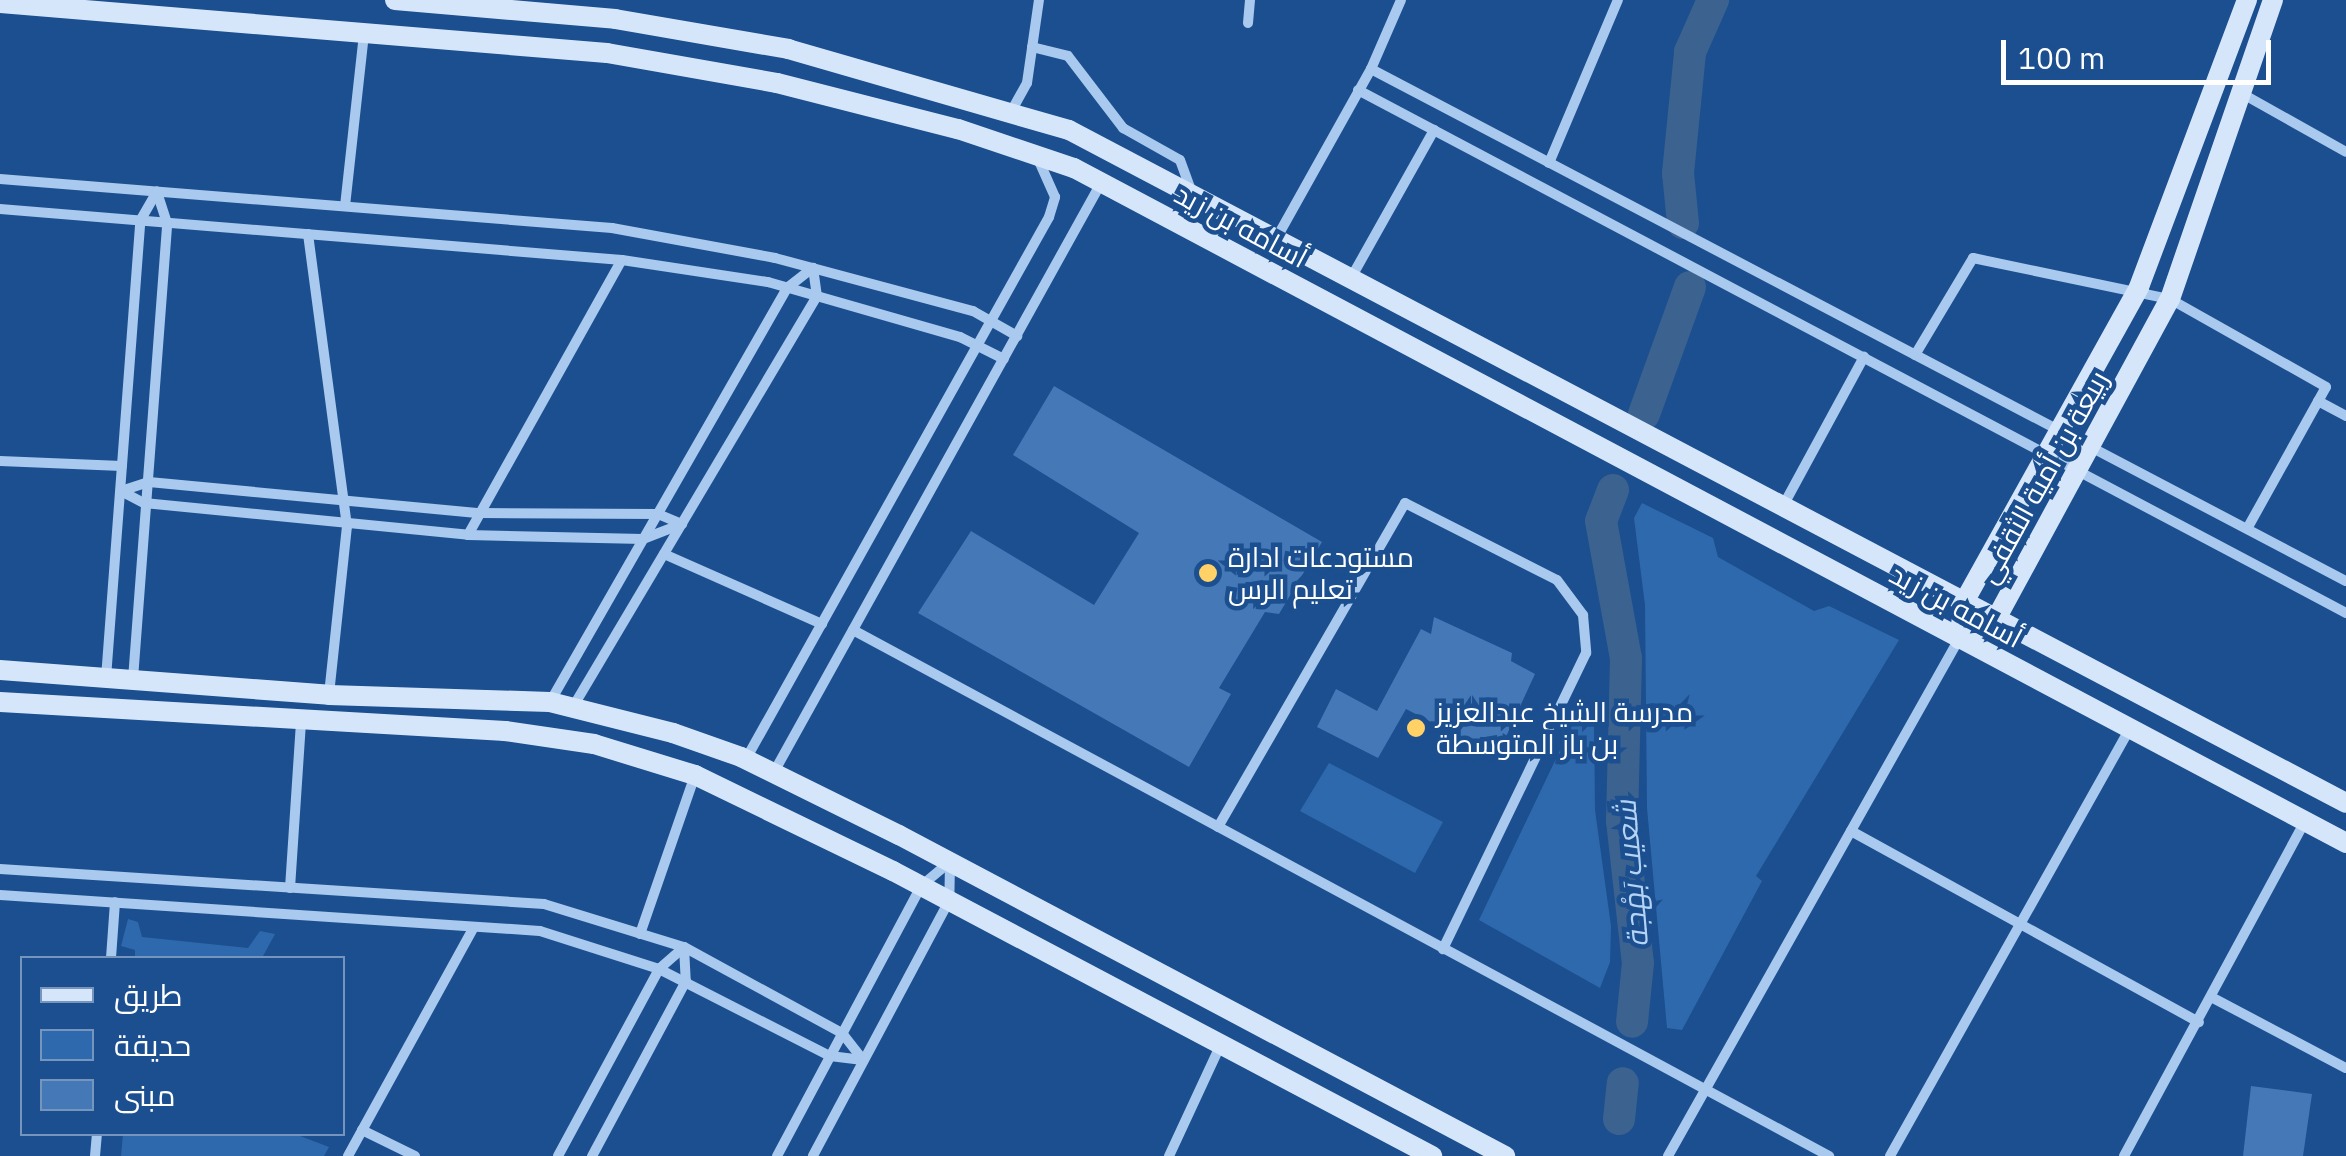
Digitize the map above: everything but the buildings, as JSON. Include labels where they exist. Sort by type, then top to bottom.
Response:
[{"type":"street","name":"أسامه بن زيد","points":[[395,0],[615,19],[788,49],[1012,110],[1070,130],[1964,602],[2343,796]]},
{"type":"street","points":[[1012,110],[1026,83],[1039,0]]},
{"type":"street","points":[[1248,23],[1250,0]]},
{"type":"street","points":[[1276,240],[1371,69],[1401,0]]},
{"type":"street","points":[[1549,163],[1618,0]]},
{"type":"street","name":"ربيعة بن أمية الثقفي","points":[[1958,639],[1964,602],[2139,287],[2247,0]]},
{"type":"street","name":"ربيعة بن أمية الثقفي","points":[[1958,639],[1996,618],[2170,299],[2273,0]]},
{"type":"street","name":"أسامه بن زيد","points":[[0,3],[607,53],[777,83],[1031,154],[1102,183],[2346,843]]},
{"type":"street","points":[[345,206],[364,33]]},
{"type":"street","points":[[1032,48],[1068,56],[1124,128],[1180,160],[1193,196]]},
{"type":"street","points":[[777,83],[788,49]]},
{"type":"street","points":[[1371,69],[2346,581]]},
{"type":"street","points":[[1358,90],[2346,613]]},
{"type":"street","points":[[2241,93],[2346,152]]},
{"type":"street","points":[[1351,279],[1434,130]]},
{"type":"street","points":[[746,759],[978,346],[1055,197],[1048,171],[1031,154]]},
{"type":"street","points":[[0,179],[612,228],[814,268],[991,322],[1016,336]]},
{"type":"street","points":[[774,772],[1102,183]]},
{"type":"street","points":[[106,678],[140,220],[157,192]]},
{"type":"street","points":[[133,680],[168,223],[157,192]]},
{"type":"street","points":[[0,209],[622,260],[818,296],[978,346],[1004,359]]},
{"type":"street","points":[[308,234],[346,526],[330,695]]},
{"type":"street","points":[[1916,355],[1973,258],[2139,287],[2170,299],[2326,387],[2247,530]]},
{"type":"street","points":[[468,535],[622,260]]},
{"type":"street","points":[[550,702],[787,288],[814,268]]},
{"type":"street","points":[[574,705],[818,296],[814,268]]},
{"type":"street","points":[[1782,506],[1864,357]]},
{"type":"street","points":[[2318,401],[2346,416]]},
{"type":"street","points":[[0,461],[122,466]]},
{"type":"street","points":[[121,490],[149,482],[480,513],[658,514],[682,524]]},
{"type":"street","points":[[121,490],[144,503],[346,526],[468,535],[643,539],[682,524]]},
{"type":"street","points":[[1218,827],[1405,503],[1556,580],[1583,615],[1586,653],[1443,949]]},
{"type":"street","points":[[664,554],[822,624]]},
{"type":"street","points":[[853,630],[1829,1156]]},
{"type":"street","points":[[1668,1156],[1958,639]]},
{"type":"street","points":[[0,670],[330,695],[550,702],[574,705],[746,759],[950,862],[1504,1156]]},
{"type":"street","points":[[0,702],[302,724],[505,731],[594,744],[696,775],[949,900],[1432,1156]]},
{"type":"street","points":[[290,888],[302,724]]},
{"type":"street","points":[[1890,1156],[2130,728]]},
{"type":"street","points":[[640,934],[696,775]]},
{"type":"street","points":[[2124,1156],[2213,998],[2305,821]]},
{"type":"street","points":[[1851,831],[2200,1022]]},
{"type":"street","points":[[777,1156],[921,886],[950,862]]},
{"type":"street","points":[[813,1156],[949,900],[950,862]]},
{"type":"street","points":[[0,868],[544,904],[684,947],[842,1033],[864,1060]]},
{"type":"street","points":[[0,894],[540,931],[659,969],[830,1056],[864,1060]]},
{"type":"street","points":[[111,956],[116,902]]},
{"type":"street","points":[[348,1156],[474,926]]},
{"type":"street","points":[[558,1156],[659,969],[684,947]]},
{"type":"street","points":[[592,1156],[686,981],[684,947]]},
{"type":"street","points":[[2213,998],[2346,1068]]},
{"type":"street","points":[[1169,1156],[1221,1044]]},
{"type":"street","points":[[362,1130],[415,1156]]},
{"type":"green space","points":[[1642,503],[1713,538],[1718,557],[1814,611],[1829,606],[1899,640],[1756,876],[1762,881],[1682,1030],[1667,1028],[1647,808],[1645,605],[1634,518]]},
{"type":"green space","points":[[1584,700],[1594,723],[1595,810],[1611,926],[1610,962],[1600,988],[1479,920]]},
{"type":"green space","points":[[1329,763],[1443,822],[1415,873],[1300,811]]},
{"type":"green space","points":[[128,919],[138,922],[142,937],[248,948],[260,931],[275,934],[263,956],[135,956],[135,950],[121,946]]},
{"type":"green space","points":[[123,1136],[300,1136],[329,1147],[324,1156],[121,1156]]},
{"type":"waterway","name":"شعيب بَهْجة","points":[[1683,223],[1678,173],[1690,52],[1713,0]]},
{"type":"waterway","name":"شعيب بَهْجة","points":[[1644,414],[1690,287]]},
{"type":"waterway","name":"شعيب بَهْجة","points":[[1613,490],[1601,521],[1626,658],[1622,821],[1638,963],[1632,1022]]},
{"type":"waterway","name":"شعيب بَهْجة","points":[[1619,1119],[1623,1083]]},
{"type":"place","name":"مستودعات ادارة تعليم الرس","points":[[1208,573]]},
{"type":"place","name":"مدرسة الشيخ عبدالعزيز بن باز المتوسطة","points":[[1416,728]]}]
